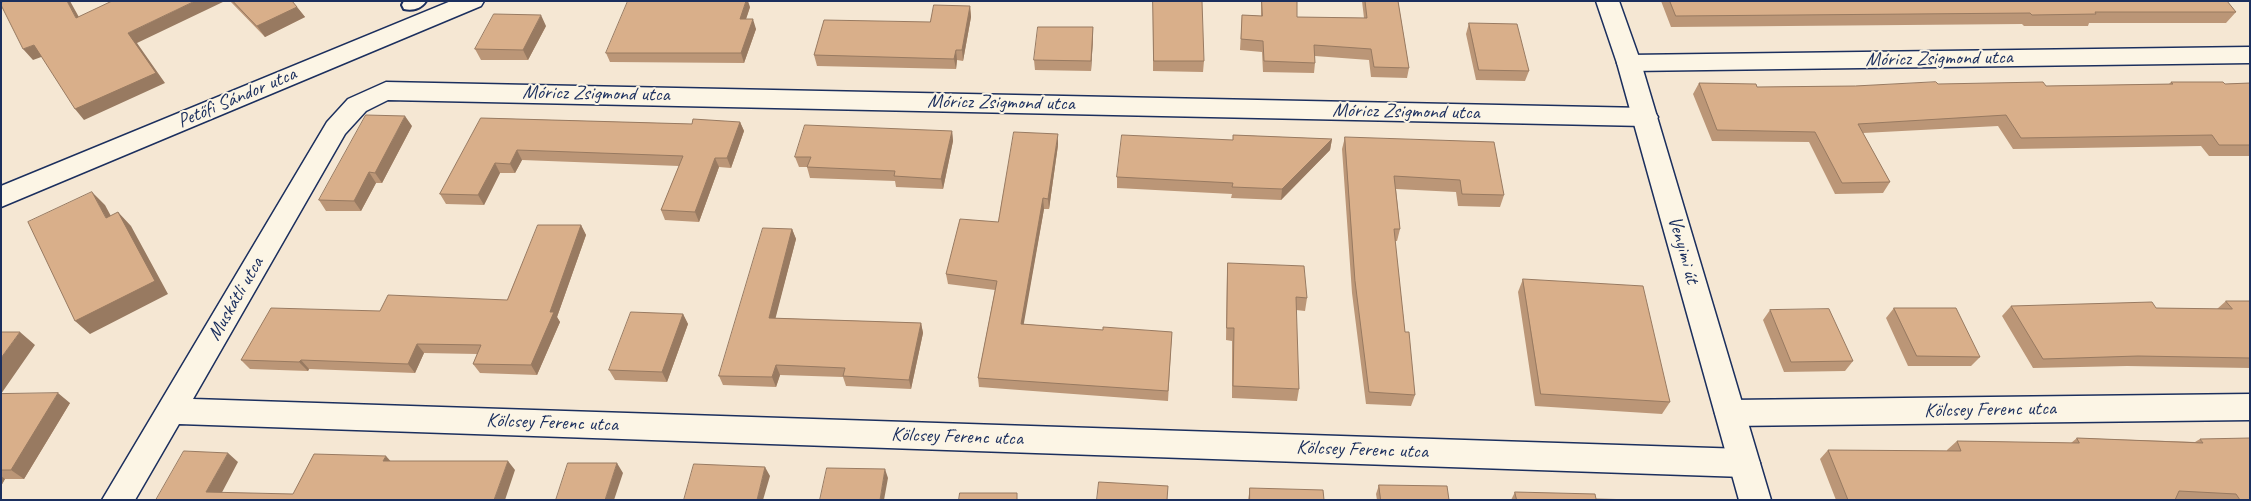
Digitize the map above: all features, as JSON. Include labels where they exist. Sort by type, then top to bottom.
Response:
[{"type":"street","name":"Petőfi Sándor utca","points":[[1,197],[473,1]]},
{"type":"street","name":"Venyimi út","points":[[1608,1],[1629,62],[1755,500]]},
{"type":"street","name":"Móricz Zsigmond utca","points":[[1629,62],[2250,55]]},
{"type":"street","name":"Móricz Zsigmond utca","points":[[359,103],[386,91],[405,90],[1645,117]]},
{"type":"street","name":"Muskátli utca","points":[[118,500],[336,128],[348,112],[359,103]]},
{"type":"street","name":"Kölcsey Ferenc utca","points":[[1730,413],[2250,407]]},
{"type":"street","name":"Kölcsey Ferenc utca","points":[[170,411],[1744,464]]},
{"type":"building","points":[[5,1],[67,1],[76,18],[112,1],[195,1],[128,33],[156,73],[75,109],[34,45],[23,49],[1,5]]},
{"type":"building","points":[[233,1],[292,1],[297,7],[257,26]]},
{"type":"building","points":[[628,1],[746,1],[740,19],[753,19],[741,53],[606,53]]},
{"type":"building","points":[[1153,1],[1202,1],[1204,61],[1154,61]]},
{"type":"building","points":[[1262,1],[1297,1],[1297,17],[1367,18],[1365,1],[1398,1],[1409,68],[1374,67],[1371,49],[1314,45],[1315,63],[1264,61],[1263,41],[1241,39],[1242,15],[1262,16]]},
{"type":"building","points":[[1670,1],[2227,1],[2236,12],[2095,12],[2096,14],[2032,15],[2030,13],[1676,16]]},
{"type":"building","points":[[934,5],[970,6],[962,50],[956,50],[954,59],[814,55],[824,20],[930,22]]},
{"type":"building","points":[[494,14],[541,15],[523,50],[475,49]]},
{"type":"building","points":[[1469,23],[1517,24],[1529,71],[1479,70]]},
{"type":"building","points":[[1038,27],[1093,27],[1091,61],[1034,60]]},
{"type":"building","points":[[1936,82],[1938,84],[2043,82],[2046,86],[2173,84],[2171,82],[2250,83],[2250,145],[2219,145],[2212,135],[2021,138],[2006,115],[1858,124],[1890,182],[1842,183],[1815,132],[1717,130],[1699,83],[1756,84],[1757,87],[1855,86]]},
{"type":"building","points":[[366,115],[405,116],[375,173],[369,172],[354,201],[319,200]]},
{"type":"building","points":[[481,118],[692,124],[693,119],[740,122],[727,158],[715,158],[695,212],[661,210],[683,156],[517,150],[510,164],[495,163],[478,195],[440,194]]},
{"type":"building","points":[[805,125],[952,131],[941,179],[894,176],[895,171],[807,167],[811,157],[795,157]]},
{"type":"building","points":[[1014,132],[1058,134],[1048,199],[1043,198],[1021,324],[1103,330],[1103,327],[1172,332],[1168,391],[978,378],[997,281],[946,274],[960,219],[998,222]]},
{"type":"building","points":[[1122,135],[1233,140],[1233,135],[1332,139],[1282,189],[1232,187],[1233,183],[1117,177]]},
{"type":"building","points":[[1345,137],[1494,142],[1504,195],[1462,194],[1460,180],[1394,176],[1400,229],[1394,229],[1405,332],[1409,332],[1415,395],[1369,392],[1355,281]]},
{"type":"building","points":[[92,192],[106,218],[118,212],[155,281],[75,321],[28,222]]},
{"type":"building","points":[[538,225],[581,225],[550,312],[554,312],[531,365],[473,364],[481,345],[417,344],[408,364],[241,360],[271,308],[380,311],[388,295],[507,300]]},
{"type":"building","points":[[763,228],[792,229],[769,318],[921,323],[909,380],[843,376],[845,368],[776,365],[772,377],[719,376]]},
{"type":"building","points":[[1228,263],[1304,266],[1307,298],[1296,297],[1299,389],[1233,386],[1234,328],[1227,328]]},
{"type":"building","points":[[1523,279],[1643,286],[1670,402],[1541,394]]},
{"type":"building","points":[[2226,301],[2250,301],[2250,358],[2138,356],[2043,359],[2011,306],[2152,302],[2156,308],[2232,309]]},
{"type":"building","points":[[1894,308],[1956,308],[1980,357],[1917,356]]},
{"type":"building","points":[[1829,309],[1853,361],[1791,362],[1770,310]]},
{"type":"building","points":[[631,312],[683,314],[662,372],[609,370]]},
{"type":"building","points":[[1,332],[20,332],[1,358]]},
{"type":"building","points":[[58,393],[11,470],[1,470],[1,394]]},
{"type":"building","points":[[2077,438],[2203,443],[2200,439],[2250,438],[2250,500],[2240,500],[2236,494],[2179,491],[2175,500],[1848,500],[1828,450],[1961,451],[1957,441],[2079,443]]},
{"type":"building","points":[[184,451],[228,453],[206,492],[293,494],[314,454],[386,456],[383,461],[508,461],[494,500],[156,500]]},
{"type":"building","points":[[568,463],[617,463],[605,500],[556,500]]},
{"type":"building","points":[[694,464],[765,467],[757,500],[684,500]]},
{"type":"building","points":[[827,468],[885,469],[880,500],[820,500]]},
{"type":"building","points":[[1099,482],[1168,486],[1167,500],[1097,500]]},
{"type":"building","points":[[1379,485],[1447,486],[1449,500],[1381,500]]},
{"type":"building","points":[[1250,488],[1323,490],[1324,500],[1250,500]]},
{"type":"building","points":[[1515,492],[1595,494],[1596,499],[1637,500],[1517,500]]},
{"type":"building","points":[[960,493],[1017,493],[1017,500],[959,500]]}]
